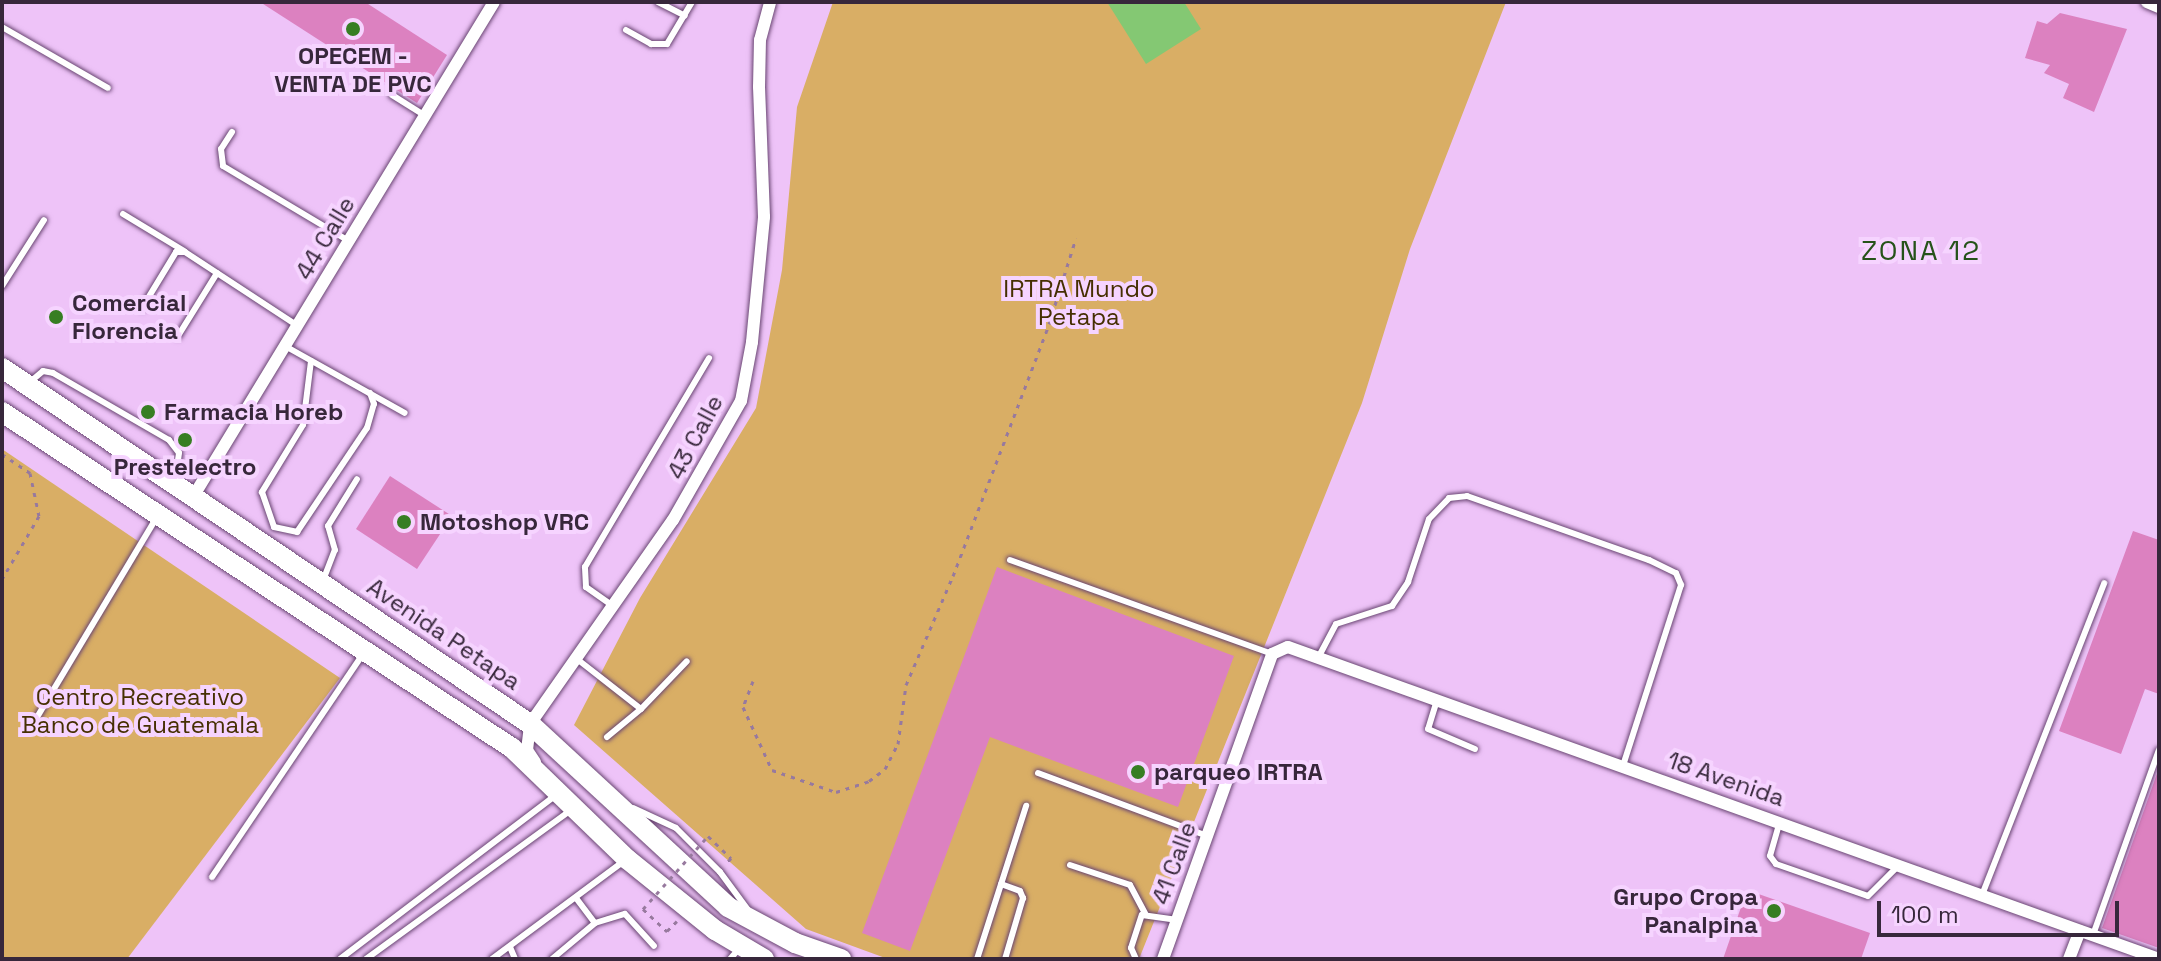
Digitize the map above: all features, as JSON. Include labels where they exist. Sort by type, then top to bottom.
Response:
[{"type":"main road","name":"Avenida Petapa","points":[[2,368],[530,724],[705,889],[759,926],[841,959]]},
{"type":"main road","points":[[2,412],[367,648],[512,748],[627,859],[736,953],[764,959]]},
{"type":"main road","points":[[158,514],[182,489]]},
{"type":"street","name":"44 Calle","points":[[182,489],[298,326],[494,2]]},
{"type":"street","name":"43 Calle","points":[[530,724],[673,520],[741,401],[752,342],[764,217],[760,40],[770,2]]},
{"type":"street","name":"18 Avenida","points":[[1275,651],[1318,658],[2159,959]]},
{"type":"street","name":"41 Calle","points":[[1163,959],[1275,651]]},
{"type":"street","points":[[530,724],[527,750],[556,791]]},
{"type":"street","points":[[2070,959],[2086,933]]},
{"type":"lane","points":[[658,2],[685,16]]},
{"type":"lane","points":[[626,30],[651,44],[667,44],[692,2]]},
{"type":"lane","points":[[2,27],[108,88]]},
{"type":"lane","points":[[392,95],[424,115]]},
{"type":"lane","points":[[232,132],[221,149],[223,166],[349,241]]},
{"type":"lane","points":[[123,214],[298,326]]},
{"type":"lane","points":[[2,286],[44,220]]},
{"type":"lane","points":[[142,308],[176,252],[185,252]]},
{"type":"lane","points":[[178,336],[217,273]]},
{"type":"lane","points":[[285,346],[405,413]]},
{"type":"lane","points":[[613,606],[586,587],[585,567],[709,358]]},
{"type":"lane","points":[[311,361],[303,425],[262,492],[274,527],[297,532],[373,416],[370,393]]},
{"type":"lane","points":[[28,384],[43,371],[53,373],[169,440],[179,453],[182,489]]},
{"type":"lane","points":[[321,582],[335,550],[328,526],[357,479]]},
{"type":"lane","points":[[1318,658],[1336,624],[1392,606],[1408,582],[1429,519],[1449,498],[1467,496],[1635,555],[1676,573],[1681,585],[1623,766]]},
{"type":"lane","points":[[33,724],[158,514]]},
{"type":"lane","points":[[1010,560],[1275,651]]},
{"type":"lane","points":[[1982,895],[2104,583]]},
{"type":"lane","points":[[212,877],[367,648]]},
{"type":"lane","points":[[577,659],[641,709]]},
{"type":"lane","points":[[607,737],[641,709],[687,661]]},
{"type":"lane","points":[[1437,700],[1428,729],[1475,749]]},
{"type":"lane","points":[[2086,933],[2159,750]]},
{"type":"lane","points":[[1038,773],[1207,836]]},
{"type":"lane","points":[[340,959],[556,791]]},
{"type":"lane","points":[[977,959],[1026,806]]},
{"type":"lane","points":[[366,959],[573,809]]},
{"type":"lane","points":[[1780,821],[1770,856],[1776,864],[1868,896],[1898,865]]},
{"type":"lane","points":[[492,959],[627,859]]},
{"type":"lane","points":[[1070,865],[1130,885],[1145,913],[1130,956],[1136,959]]},
{"type":"lane","points":[[1001,884],[1020,891],[1023,898],[1005,959]]},
{"type":"lane","points":[[576,898],[595,923]]},
{"type":"lane","points":[[552,959],[595,923],[621,912],[654,946]]},
{"type":"lane","points":[[1145,913],[1176,920]]},
{"type":"lane","points":[[510,947],[515,959]]},
{"type":"path","points":[[753,681],[743,707],[772,770],[836,792],[869,781],[885,769],[898,744],[906,685],[953,576],[1049,324],[1076,238]]},
{"type":"path","points":[[2,454],[30,473],[39,516],[2,579]]},
{"type":"path","points":[[667,931],[643,909],[708,836],[731,858]]},
{"type":"green space","name":"IRTRA Mundo Petapa","points":[[833,2],[1506,2],[1410,249],[1362,403],[1139,959],[888,959],[806,929],[574,725],[640,598],[756,408],[782,270],[797,107]]},
{"type":"green space","name":"Centro Recreativo Banco de Guatemala","points":[[2,449],[340,678],[127,959],[2,959]]},
{"type":"shaded area","points":[[1107,2],[1184,2],[1201,29],[1146,64]]},
{"type":"building","name":"OPECEM - VENTA DE PVC","points":[[260,2],[365,2],[447,55],[417,103]]},
{"type":"building","points":[[2060,13],[2127,29],[2094,112],[2063,98],[2069,84],[2044,73],[2050,65],[2025,58],[2037,21],[2047,24]]},
{"type":"building","name":"Motoshop VRC","points":[[390,476],[452,516],[417,569],[356,529]]},
{"type":"building","points":[[2133,531],[2159,540],[2159,694],[2145,689],[2121,754],[2059,731]]},
{"type":"building","name":"parqueo IRTRA","points":[[997,567],[1234,656],[1178,807],[990,737],[910,951],[862,933]]},
{"type":"building","points":[[2159,768],[2159,948],[2102,928]]},
{"type":"building","name":"Grupo Cropa Panalpina","points":[[1747,890],[1870,933],[1861,959],[1723,959]]},
{"type":"place","name":"OPECEM - VENTA DE PVC","points":[[353,29]]},
{"type":"place","name":"Comercial Florencia","points":[[56,317]]},
{"type":"place","name":"Farmacia Horeb","points":[[148,412]]},
{"type":"place","name":"Prestelectro","points":[[185,440]]},
{"type":"place","name":"Motoshop VRC","points":[[404,522]]},
{"type":"place","name":"parqueo IRTRA","points":[[1138,772]]},
{"type":"place","name":"Grupo Cropa Panalpina","points":[[1774,911]]},
{"type":"district","name":"ZONA 12","points":[[1921,250]]}]
